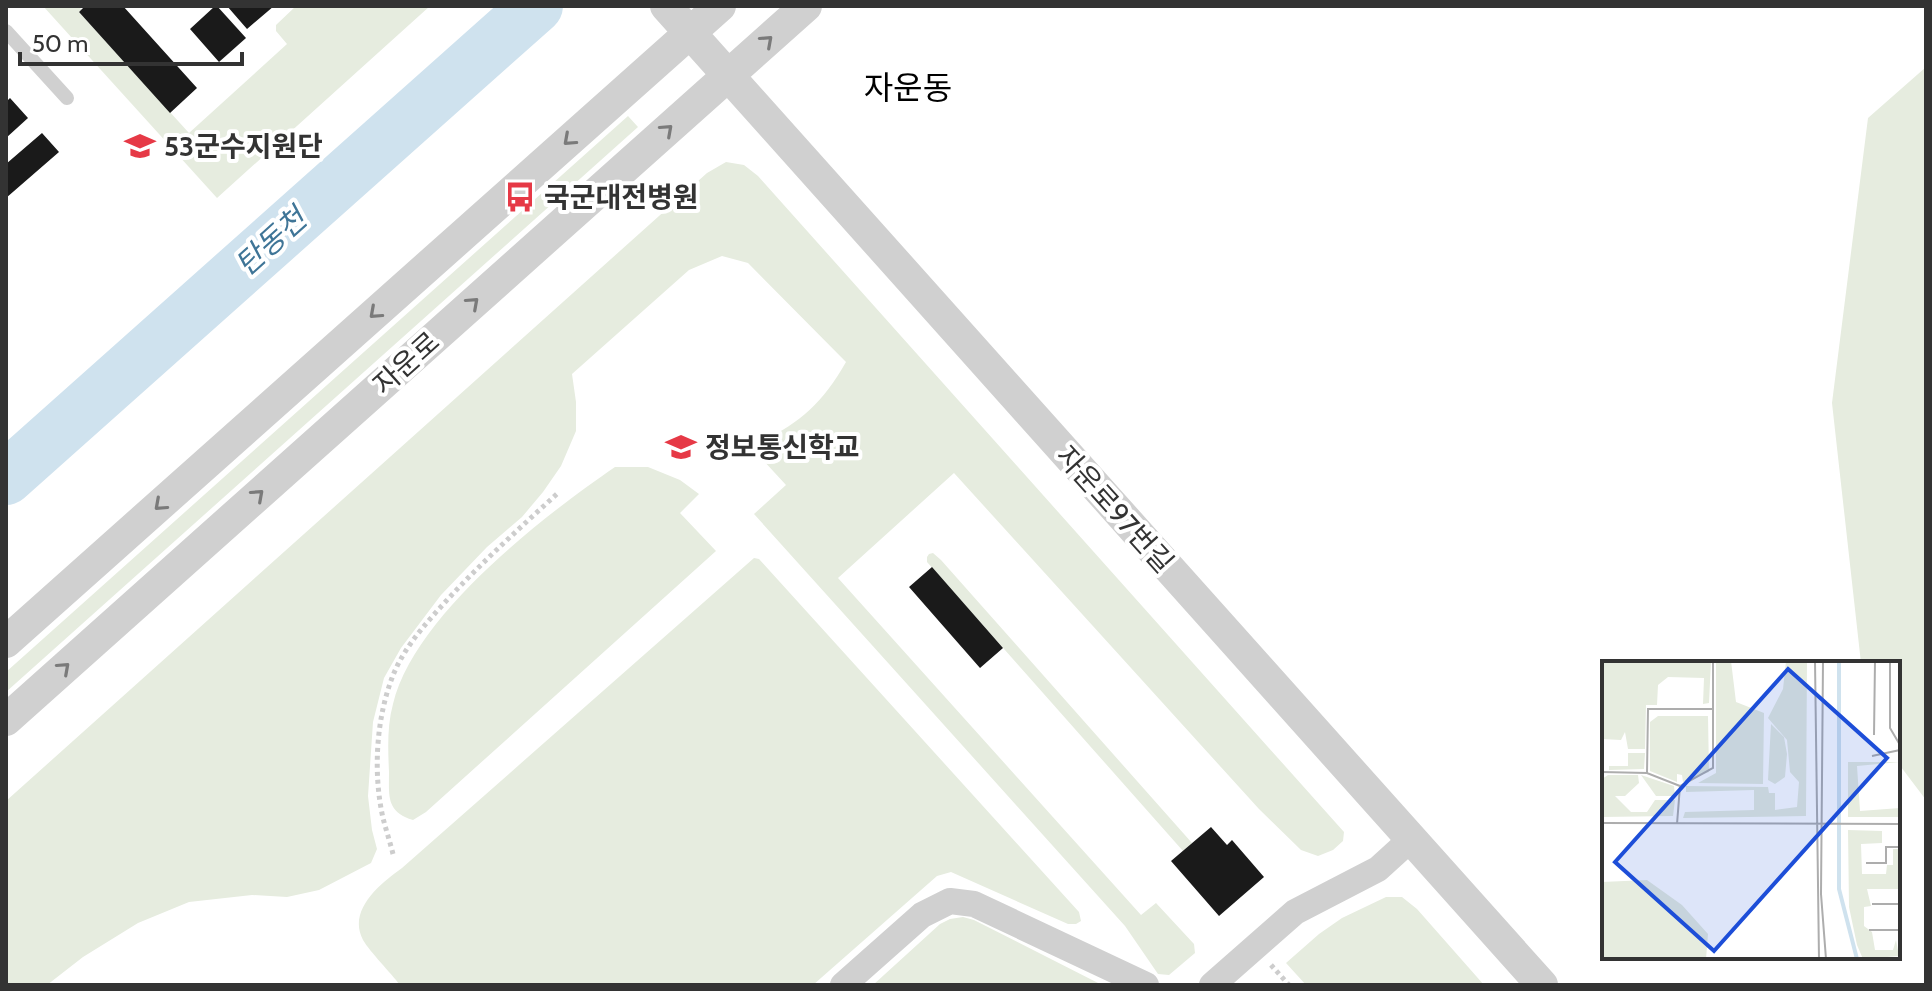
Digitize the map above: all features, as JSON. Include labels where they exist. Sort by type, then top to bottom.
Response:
[{"type":"street","name":"자운로97번길","points":[[666,6],[1542,985]]},
{"type":"street","name":"자운로","points":[[6,642],[720,6]]},
{"type":"street","name":"자운로","points":[[6,720],[806,6]]},
{"type":"street","points":[[1212,985],[1295,912],[1378,869],[1411,839]]},
{"type":"street","points":[[843,985],[922,915],[950,901],[974,904],[1146,985]]},
{"type":"lane","points":[[6,31],[67,98]]},
{"type":"path","points":[[393,854],[382,816],[378,754],[383,709],[392,678],[404,653],[440,608],[505,541],[559,492]]},
{"type":"shaded area","points":[[43,6],[78,6],[82,10],[79,12],[189,133],[287,44],[276,31],[276,25],[296,6],[430,6],[217,198]]},
{"type":"shaded area","points":[[1926,67],[1926,800],[1900,766],[1900,661],[1861,661],[1832,403],[1868,118]]},
{"type":"shaded area","points":[[628,116],[638,127],[6,692],[6,672]]},
{"type":"shaded area","points":[[726,162],[744,165],[758,176],[1344,832],[1343,841],[1333,850],[1318,856],[1301,850],[1259,809],[954,473],[838,578],[1141,915],[1156,903],[1194,944],[1195,953],[1169,975],[1158,974],[1125,926],[754,514],[786,485],[750,446],[781,431],[806,413],[827,391],[846,362],[748,263],[722,256],[689,270],[572,374],[576,431],[561,466],[522,517],[487,547],[441,595],[401,648],[384,678],[373,722],[368,796],[377,849],[371,863],[319,890],[287,897],[252,895],[189,902],[138,923],[83,957],[47,985],[6,985],[6,801],[707,173]]},
{"type":"shaded area","points":[[615,467],[648,467],[680,480],[699,494],[680,513],[716,551],[426,812],[413,820],[404,817],[394,808],[389,788],[391,712],[406,671],[426,637],[484,571],[552,513]]},
{"type":"shaded area","points":[[933,553],[1192,843],[1183,851],[927,562],[929,554]]},
{"type":"shaded area","points":[[754,558],[759,559],[1079,912],[1081,921],[1068,924],[951,872],[937,876],[813,985],[400,985],[370,950],[359,929],[363,908],[376,889]]},
{"type":"shaded area","points":[[1386,897],[1402,897],[1417,909],[1484,985],[1306,985],[1286,963],[1342,918]]},
{"type":"shaded area","points":[[963,917],[1102,985],[873,985],[940,924]]},
{"type":"building","points":[[85,6],[123,6],[197,88],[170,113],[79,12]]},
{"type":"building","points":[[215,6],[246,38],[219,62],[190,29]]},
{"type":"building","points":[[227,6],[274,6],[247,29]]},
{"type":"building","points":[[10,98],[28,118],[6,138],[6,102]]},
{"type":"building","points":[[42,133],[59,152],[6,198],[6,164]]},
{"type":"building","points":[[932,567],[1003,648],[980,668],[909,587]]},
{"type":"building","points":[[1211,827],[1227,845],[1232,840],[1264,877],[1219,916],[1171,861]]},
{"type":"waterway","name":"탄동천","points":[[6,478],[536,6]]},
{"type":"place","name":"53군수지원단","points":[[140,146]]},
{"type":"place","name":"국군대전병원","points":[[520,197]]},
{"type":"place","name":"정보통신학교","points":[[681,447]]},
{"type":"district","name":"자운동","points":[[908,88]]}]
